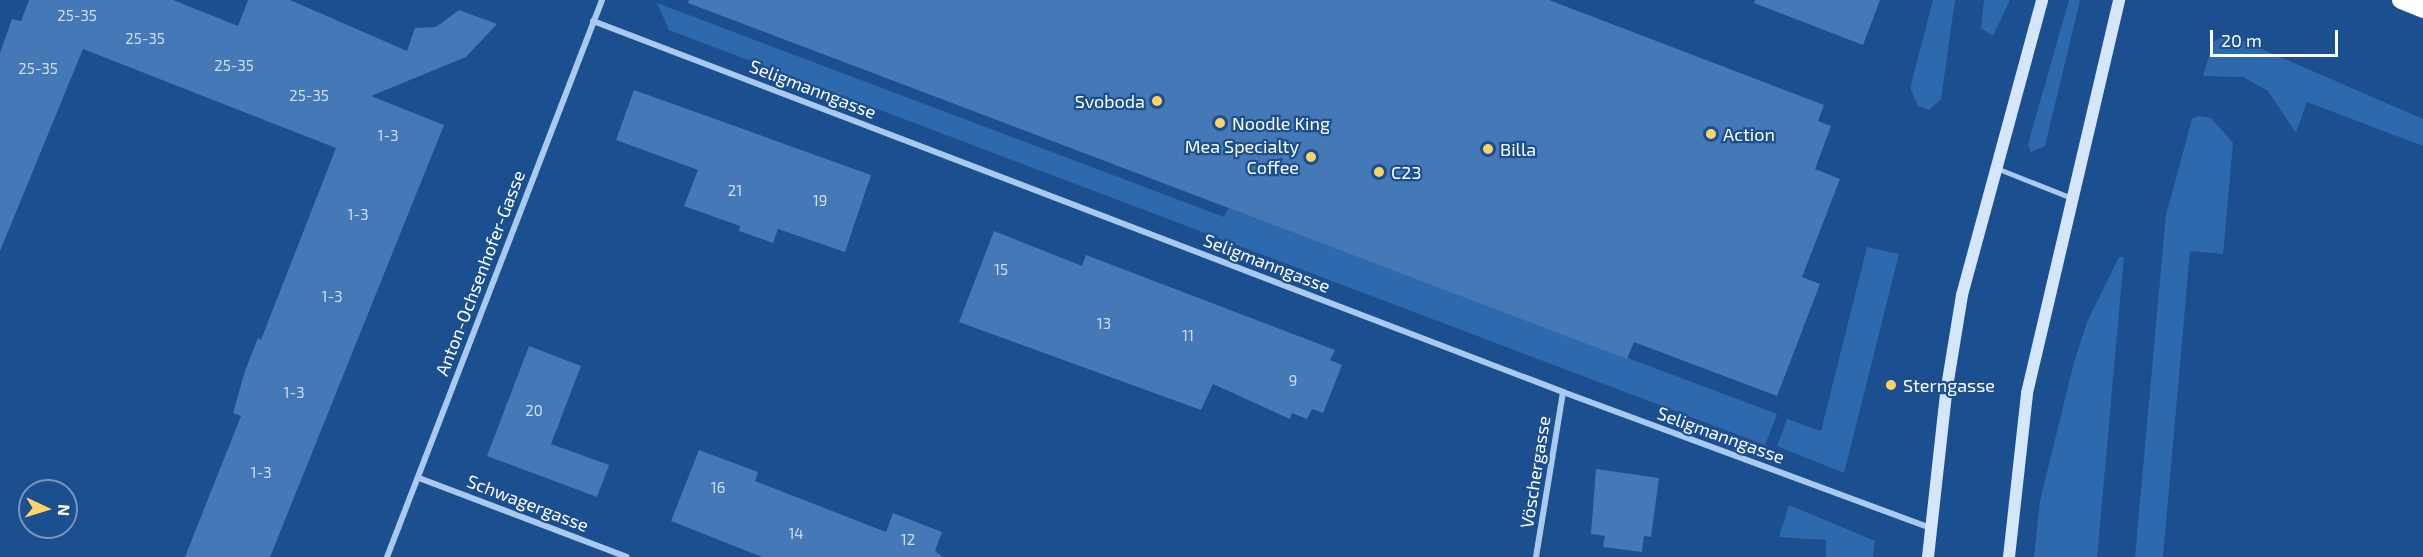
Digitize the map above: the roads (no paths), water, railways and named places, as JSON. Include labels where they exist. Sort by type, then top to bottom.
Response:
[{"type":"highway","points":[[2401,0],[2423,9]]},
{"type":"main road","points":[[1928,557],[1946,393],[1962,295],[2042,0]]},
{"type":"main road","points":[[2009,557],[2027,393],[2119,0]]},
{"type":"street","name":"Anton-Ochsenhofer-Gasse","points":[[387,557],[602,0]]},
{"type":"street","name":"Seligmanngasse","points":[[594,21],[1563,392],[1931,528]]},
{"type":"street","name":"Vöschergasse","points":[[1536,557],[1563,392]]},
{"type":"street","name":"Schwagergasse","points":[[419,478],[627,557]]},
{"type":"lane","points":[[1998,168],[2072,198]]},
{"type":"place","name":"Svoboda","points":[[1157,101]]},
{"type":"place","name":"Noodle King","points":[[1220,123]]},
{"type":"place","name":"Action","points":[[1711,134]]},
{"type":"place","name":"Billa","points":[[1488,149]]},
{"type":"place","name":"Mea Specialty Coffee","points":[[1311,157]]},
{"type":"place","name":"C23","points":[[1379,172]]},
{"type":"place","name":"Sterngasse","points":[[1891,385]]}]
